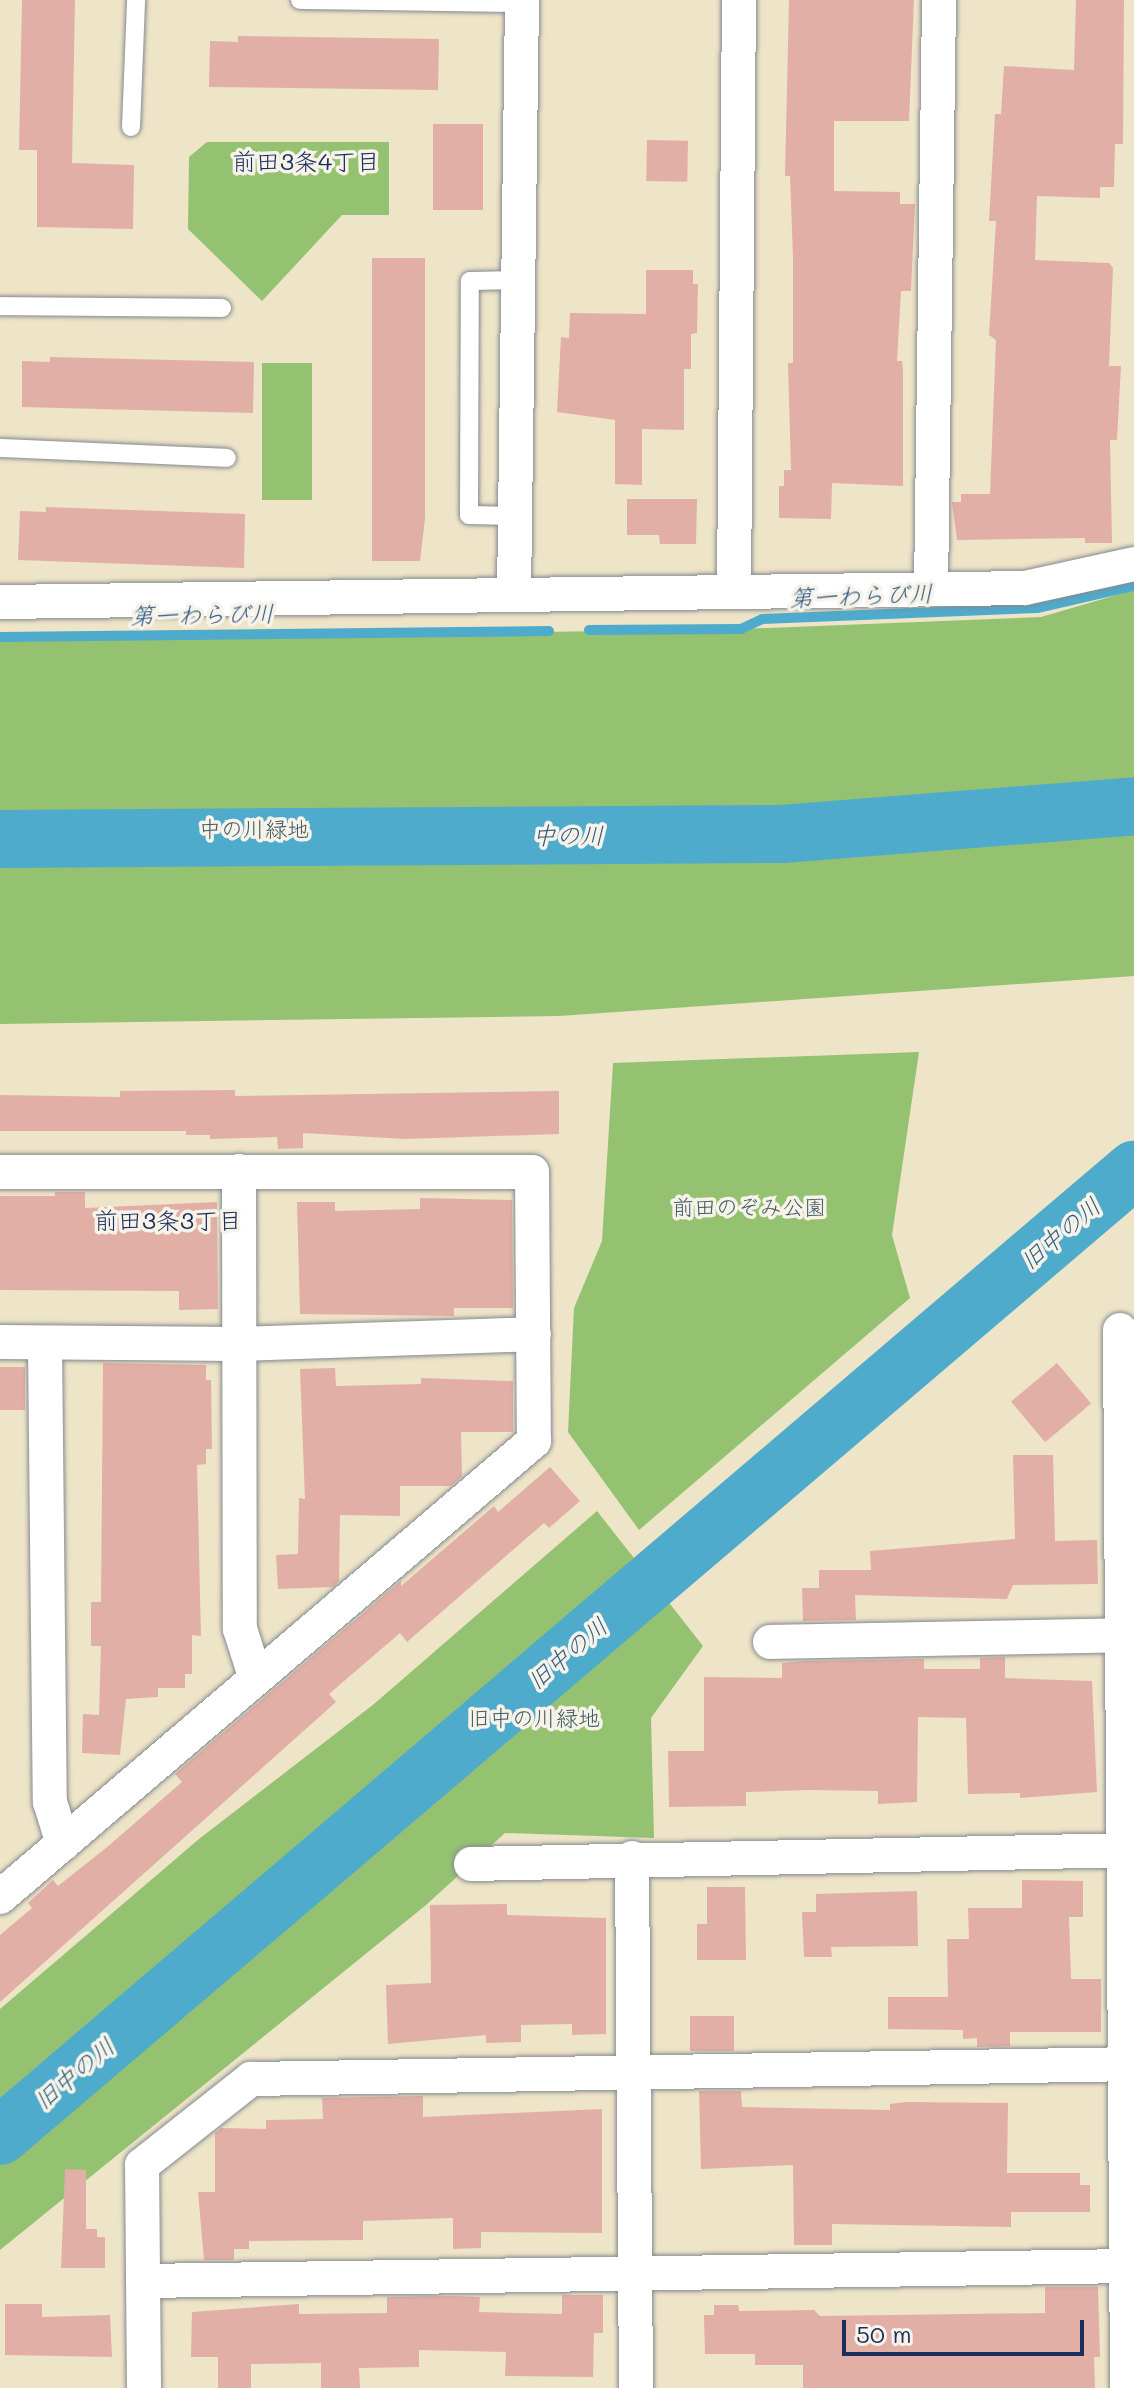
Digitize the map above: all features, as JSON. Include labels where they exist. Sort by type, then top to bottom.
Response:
[{"type":"street","points":[[734,592],[739,0]]},
{"type":"street","points":[[931,589],[939,0]]},
{"type":"street","points":[[514,595],[522,2]]},
{"type":"street","points":[[0,602],[1025,588],[1134,564]]},
{"type":"street","points":[[239,1171],[240,1629],[256,1679]]},
{"type":"street","points":[[0,1172],[532,1172],[534,1334],[534,1441],[0,1897]]},
{"type":"street","points":[[1120,1330],[1128,1429],[1130,2266],[1127,2388]]},
{"type":"street","points":[[0,1342],[45,1345],[238,1344],[534,1334]]},
{"type":"street","points":[[45,1345],[50,1802],[63,1844]]},
{"type":"street","points":[[770,1642],[1128,1635]]},
{"type":"street","points":[[471,1864],[632,1858],[1128,1850]]},
{"type":"street","points":[[632,1858],[636,2388]]},
{"type":"street","points":[[144,2388],[142,2165],[251,2079],[1129,2064]]},
{"type":"street","points":[[143,2281],[637,2271],[1130,2266]]},
{"type":"lane","points":[[131,127],[136,0]]},
{"type":"lane","points":[[300,0],[522,2]]},
{"type":"lane","points":[[515,516],[469,515],[470,281],[518,280]]},
{"type":"lane","points":[[0,306],[222,308]]},
{"type":"lane","points":[[0,448],[227,458]]},
{"type":"green space","points":[[207,142],[389,142],[389,215],[342,215],[262,301],[188,229],[189,157]]},
{"type":"green space","points":[[262,363],[312,363],[312,500],[262,500]]},
{"type":"green space","name":"中の川緑地","points":[[1134,590],[1134,976],[559,1016],[0,1024],[0,640],[741,629],[1041,617]]},
{"type":"green space","name":"前田のぞみ公園","points":[[919,1052],[892,1235],[910,1298],[639,1530],[568,1432],[574,1308],[602,1241],[613,1063]]},
{"type":"green space","name":"旧中の川緑地","points":[[597,1511],[703,1646],[651,1718],[654,1838],[505,1833],[426,1905],[0,2250],[0,2009],[199,1839],[374,1704]]},
{"type":"building","points":[[22,0],[75,0],[72,163],[134,165],[133,229],[37,227],[37,150],[19,150]]},
{"type":"building","points":[[789,0],[914,0],[909,121],[834,121],[834,191],[900,192],[900,204],[915,204],[911,291],[901,291],[897,361],[902,361],[903,370],[903,486],[832,483],[831,519],[779,518],[779,486],[784,486],[784,470],[791,470],[788,363],[793,363],[793,257],[790,176],[785,176]]},
{"type":"building","points":[[1076,0],[1124,0],[1123,144],[1115,144],[1114,187],[1100,187],[1100,198],[1037,196],[1035,260],[1109,263],[1113,268],[1109,366],[1121,366],[1117,440],[1110,440],[1112,543],[1085,543],[1085,538],[957,540],[952,502],[961,502],[961,494],[990,494],[996,340],[989,335],[996,221],[989,221],[995,114],[1001,114],[1004,66],[1074,70]]},
{"type":"building","points":[[238,36],[439,39],[438,90],[209,87],[210,41],[238,42]]},
{"type":"building","points":[[433,124],[483,124],[483,210],[433,210]]},
{"type":"building","points":[[647,140],[688,141],[687,182],[646,181]]},
{"type":"building","points":[[372,258],[425,258],[425,519],[420,561],[372,561]]},
{"type":"building","points":[[646,270],[693,270],[693,284],[698,284],[697,333],[691,334],[691,369],[684,369],[684,430],[642,429],[642,485],[615,484],[615,420],[557,412],[561,337],[569,338],[570,313],[646,314]]},
{"type":"building","points":[[50,357],[254,362],[253,413],[22,407],[22,361],[50,362]]},
{"type":"building","points":[[627,499],[697,499],[696,544],[660,544],[659,535],[627,535]]},
{"type":"building","points":[[46,507],[245,514],[244,568],[18,560],[20,511],[46,512]]},
{"type":"building","points":[[235,1090],[235,1096],[559,1091],[559,1134],[405,1139],[303,1133],[303,1148],[278,1149],[277,1137],[210,1139],[210,1135],[186,1135],[186,1131],[0,1131],[0,1095],[120,1097],[120,1091]]},
{"type":"building","points":[[55,1192],[85,1192],[85,1208],[217,1202],[218,1309],[179,1310],[179,1291],[0,1290],[0,1196],[55,1196]]},
{"type":"building","points":[[420,1198],[512,1200],[513,1308],[454,1308],[454,1316],[300,1314],[297,1202],[335,1202],[335,1211],[420,1209]]},
{"type":"building","points":[[103,1363],[206,1365],[206,1380],[211,1380],[212,1449],[206,1449],[206,1464],[197,1465],[201,1636],[192,1635],[192,1674],[185,1674],[185,1688],[158,1688],[158,1697],[126,1699],[120,1755],[82,1753],[83,1714],[99,1715],[101,1646],[91,1646],[91,1602],[101,1602]]},
{"type":"building","points":[[1057,1363],[1091,1404],[1045,1442],[1011,1402]]},
{"type":"building","points":[[0,1367],[25,1367],[25,1410],[0,1410]]},
{"type":"building","points":[[335,1368],[336,1386],[421,1384],[421,1378],[513,1381],[513,1432],[461,1432],[462,1476],[451,1486],[400,1486],[400,1516],[340,1515],[339,1581],[333,1587],[278,1589],[276,1555],[298,1554],[299,1498],[305,1499],[300,1369]]},
{"type":"building","points":[[1013,1455],[1053,1455],[1055,1541],[1097,1540],[1098,1584],[1013,1585],[1007,1599],[855,1595],[856,1620],[803,1621],[802,1588],[819,1588],[819,1570],[871,1570],[870,1551],[1015,1539]]},
{"type":"building","points":[[550,1467],[580,1501],[549,1528],[544,1523],[407,1642],[400,1633],[329,1694],[336,1702],[0,2002],[0,1935],[32,1908],[28,1903],[53,1880],[58,1886],[106,1848],[182,1782],[175,1774],[401,1581],[401,1586],[494,1506],[498,1512]]},
{"type":"building","points":[[1005,1657],[1005,1678],[1092,1681],[1097,1792],[1020,1798],[1020,1793],[968,1794],[966,1718],[918,1717],[917,1802],[878,1804],[878,1791],[808,1790],[746,1792],[746,1806],[669,1807],[668,1751],[704,1751],[704,1677],[782,1678],[782,1663],[804,1661],[924,1659],[924,1669],[980,1669],[980,1658]]},
{"type":"building","points":[[1022,1880],[1083,1881],[1083,1917],[1069,1917],[1071,1979],[1101,1979],[1101,2032],[1010,2032],[1010,2046],[977,2047],[977,2038],[963,2039],[963,2030],[888,2029],[888,1997],[948,1997],[947,1939],[969,1939],[968,1908],[1022,1908]]},
{"type":"building","points":[[707,1887],[745,1887],[746,1960],[697,1960],[697,1924],[707,1924]]},
{"type":"building","points":[[917,1891],[918,1946],[831,1947],[832,1957],[804,1957],[802,1912],[816,1912],[816,1894]]},
{"type":"building","points":[[507,1904],[507,1915],[606,1918],[606,2034],[572,2035],[572,2024],[521,2025],[521,2042],[486,2043],[486,2035],[388,2044],[386,1985],[431,1983],[430,1905]]},
{"type":"building","points":[[690,2016],[734,2016],[734,2051],[690,2051]]},
{"type":"building","points":[[699,2091],[741,2091],[742,2107],[890,2110],[890,2104],[906,2102],[1008,2103],[1007,2173],[1080,2173],[1080,2185],[1090,2185],[1090,2212],[1011,2212],[1011,2227],[832,2224],[832,2245],[794,2245],[793,2165],[701,2169]]},
{"type":"building","points":[[423,2096],[423,2117],[602,2109],[602,2233],[481,2232],[481,2248],[453,2249],[453,2218],[363,2221],[363,2240],[249,2241],[249,2249],[234,2249],[234,2260],[204,2260],[198,2192],[215,2192],[215,2133],[221,2128],[266,2129],[266,2120],[323,2119],[322,2098]]},
{"type":"building","points":[[65,2169],[86,2170],[86,2229],[97,2229],[97,2237],[105,2237],[105,2268],[61,2268]]},
{"type":"building","points":[[1045,2287],[1098,2287],[1100,2357],[1094,2357],[1095,2388],[803,2388],[803,2365],[755,2365],[755,2354],[705,2354],[704,2315],[714,2315],[714,2305],[738,2305],[739,2311],[814,2310],[820,2316],[1045,2313]]},
{"type":"building","points":[[562,2295],[603,2295],[603,2333],[594,2333],[593,2377],[505,2376],[506,2352],[419,2350],[419,2367],[359,2368],[360,2388],[321,2388],[321,2363],[251,2364],[251,2388],[218,2388],[218,2357],[191,2357],[192,2312],[299,2304],[299,2314],[387,2313],[387,2297],[451,2296],[480,2297],[479,2312],[562,2314]]},
{"type":"building","points":[[5,2304],[42,2304],[42,2317],[110,2315],[112,2357],[5,2355]]},
{"type":"waterway","name":"第一わらび川","points":[[589,630],[741,629],[762,619],[1037,608],[1134,586]]},
{"type":"waterway","name":"第一わらび川","points":[[0,637],[549,631]]},
{"type":"waterway","name":"中の川","points":[[0,839],[782,834],[1134,806]]},
{"type":"waterway","name":"旧中の川","points":[[0,2136],[1134,1170]]},
{"type":"district","name":"前田3条4丁目","points":[[306,161]]},
{"type":"district","name":"前田3条3丁目","points":[[168,1220]]}]
